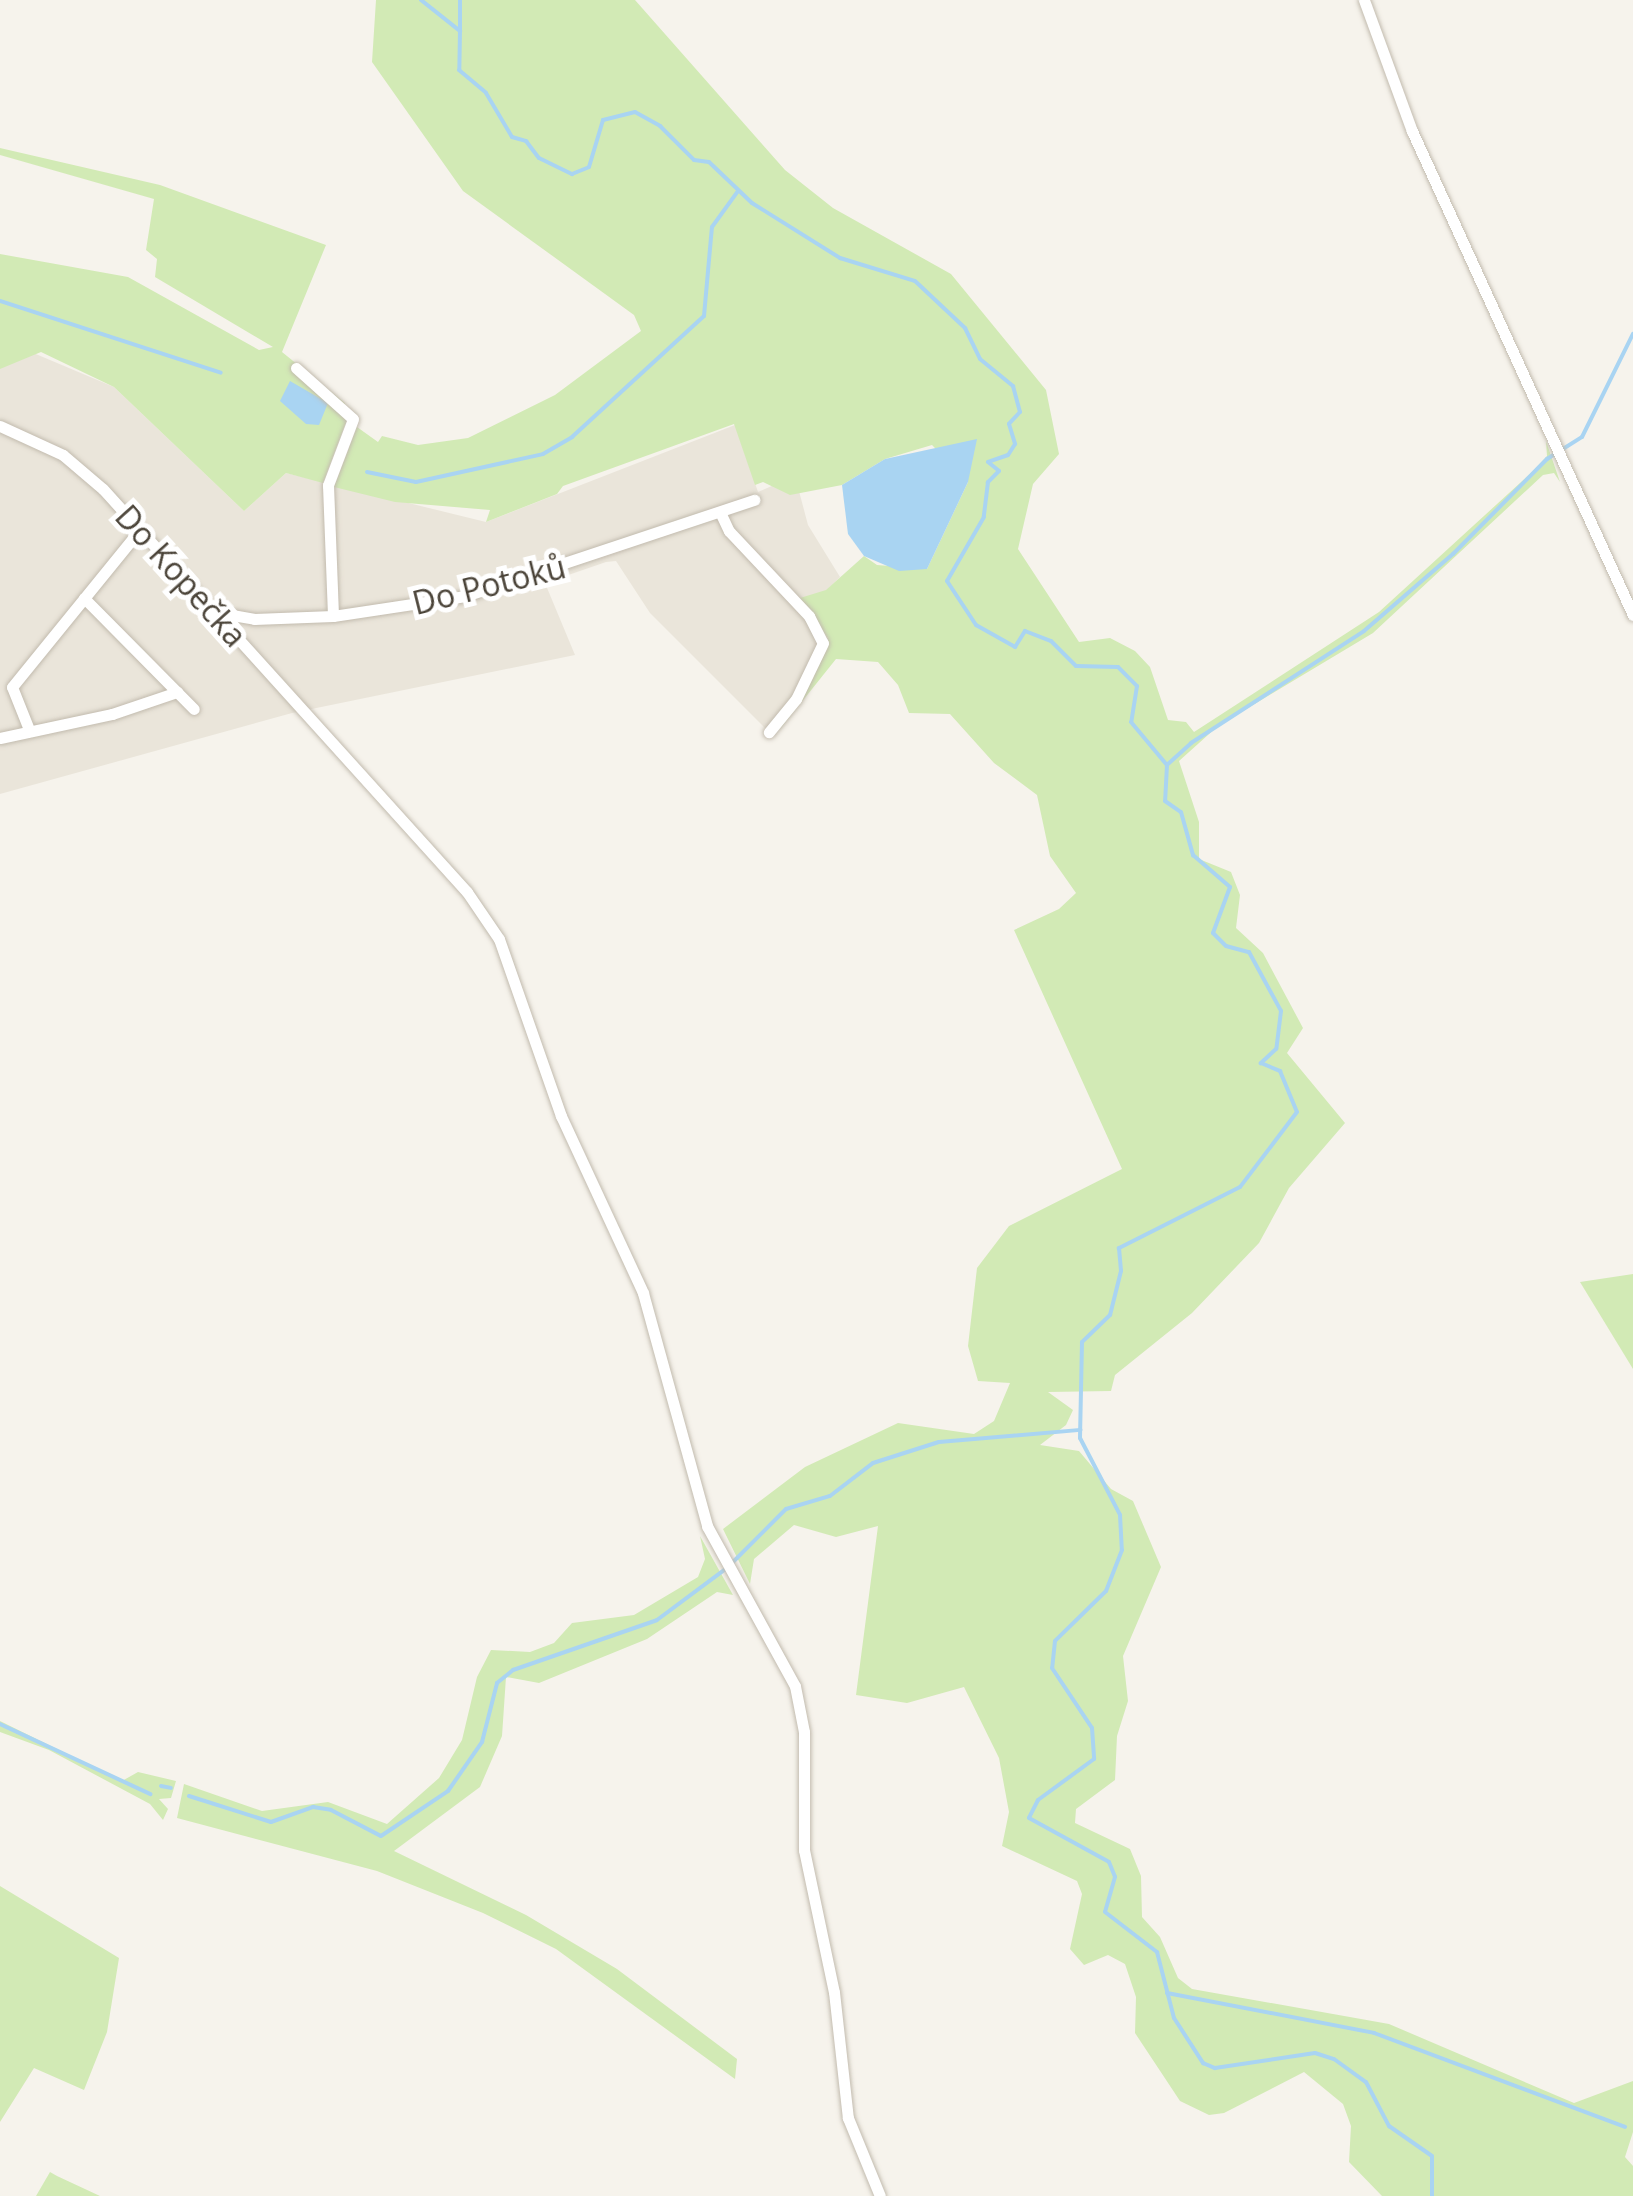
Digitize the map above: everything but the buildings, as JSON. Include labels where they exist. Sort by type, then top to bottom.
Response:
[{"type":"street","points":[[1364,0],[1412,131],[1633,615]]},
{"type":"street","points":[[296,368],[353,419],[328,485],[334,616]]},
{"type":"street","name":"Do Kopečka","points":[[0,426],[63,455],[139,531],[467,892],[499,939],[562,1116],[643,1293],[720,1556],[778,1650],[802,1709],[804,1850],[834,1992],[848,2118],[880,2196]]},
{"type":"street","name":"Do Potoků","points":[[215,612],[254,619],[334,616],[524,580],[754,500]]},
{"type":"street","points":[[720,512],[738,542],[810,616],[823,643],[796,698],[769,732]]},
{"type":"street","points":[[28,727],[12,687],[139,531]]},
{"type":"street","points":[[84,598],[194,709]]},
{"type":"street","points":[[0,738],[28,727],[112,714],[177,692]]},
{"type":"shaded area","points":[[0,310],[31,352],[114,387],[244,511],[286,473],[486,522],[735,425],[758,492],[795,476],[808,525],[840,577],[822,595],[828,638],[823,653],[769,732],[650,613],[616,561],[606,562],[545,583],[575,655],[292,713],[0,794]]},
{"type":"green space","points":[[376,0],[635,0],[785,170],[833,208],[951,274],[1046,390],[1059,454],[1033,484],[1018,549],[1079,642],[1110,638],[1135,651],[1150,667],[1168,720],[1186,722],[1194,732],[1379,612],[1532,472],[1547,456],[1546,441],[1560,482],[1554,473],[1543,475],[1373,633],[1218,726],[1179,761],[1199,822],[1199,859],[1231,872],[1240,895],[1236,928],[1263,953],[1303,1028],[1287,1053],[1345,1123],[1289,1188],[1259,1243],[1192,1313],[1115,1375],[1111,1391],[1048,1392],[1073,1410],[1066,1425],[1040,1445],[1079,1451],[1111,1489],[1133,1501],[1161,1567],[1123,1656],[1128,1701],[1117,1736],[1115,1780],[1076,1809],[1075,1823],[1130,1849],[1141,1876],[1142,1917],[1160,1937],[1178,1978],[1192,1989],[1389,2024],[1574,2103],[1633,2081],[1633,2132],[1625,2157],[1633,2166],[1633,2196],[1382,2196],[1349,2162],[1351,2126],[1343,2104],[1304,2072],[1224,2113],[1209,2115],[1180,2101],[1135,2033],[1136,1997],[1125,1964],[1108,1955],[1084,1965],[1070,1949],[1082,1894],[1077,1881],[1002,1846],[1009,1812],[999,1758],[964,1687],[907,1703],[856,1695],[878,1526],[836,1537],[794,1525],[754,1559],[750,1584],[723,1529],[805,1467],[898,1423],[974,1434],[994,1421],[1010,1383],[978,1381],[968,1346],[977,1268],[1009,1226],[1122,1169],[1014,930],[1059,909],[1076,893],[1050,856],[1037,795],[994,763],[950,714],[909,713],[898,685],[878,662],[836,659],[780,729],[828,638],[800,598],[826,590],[864,556],[877,565],[927,569],[968,482],[932,445],[885,459],[842,485],[790,495],[763,482],[755,485],[734,424],[563,486],[557,494],[486,522],[490,510],[395,502],[334,487],[357,427],[378,442],[382,436],[418,445],[468,438],[555,395],[641,331],[634,315],[463,191],[372,62]]},
{"type":"green space","points":[[0,148],[160,185],[326,245],[282,352],[345,403],[346,422],[323,483],[286,473],[244,511],[114,387],[41,352],[0,369],[0,254],[128,277],[259,350],[273,347],[155,277],[157,259],[146,250],[154,199],[0,155]]},
{"type":"green space","points":[[1633,1274],[1633,1369],[1580,1282]]},
{"type":"green space","points":[[700,1536],[733,1595],[717,1592],[647,1639],[539,1683],[506,1677],[502,1736],[480,1787],[394,1851],[526,1915],[617,1969],[737,2059],[735,2079],[556,1949],[483,1913],[377,1871],[177,1818],[184,1784],[262,1811],[328,1802],[387,1824],[439,1778],[462,1740],[477,1677],[491,1650],[530,1652],[554,1643],[572,1623],[634,1615],[698,1577],[705,1559]]},
{"type":"green space","points":[[0,1721],[122,1781],[138,1772],[176,1781],[171,1798],[159,1799],[168,1809],[163,1820],[150,1804],[49,1750],[0,1732]]},
{"type":"green space","points":[[0,1886],[119,1958],[107,2032],[84,2090],[34,2068],[0,2122]]},
{"type":"green space","points":[[50,2172],[57,2176],[100,2196],[36,2196]]},
{"type":"water","points":[[290,381],[328,403],[319,425],[306,424],[280,401]]},
{"type":"water","points":[[977,439],[968,482],[927,569],[899,571],[864,556],[848,534],[842,485],[885,459]]},
{"type":"waterway","points":[[421,0],[460,31],[459,70],[486,93],[512,137],[526,141],[539,158],[572,174],[589,167],[603,120],[635,112],[660,126],[694,160],[709,162],[752,203],[840,258],[915,281],[965,328],[980,359],[1013,386],[1020,412],[1009,424],[1015,444],[1008,455],[988,462],[999,471],[988,482],[984,517],[947,581],[976,625],[1015,647],[1025,631],[1051,641],[1076,666],[1118,667],[1137,686],[1131,722],[1167,765],[1165,801],[1181,812],[1193,855],[1230,887],[1213,933],[1226,946],[1249,952],[1281,1011],[1276,1049],[1261,1063],[1280,1071],[1297,1112],[1240,1187],[1119,1248],[1121,1271],[1110,1315],[1082,1342],[1080,1438],[1120,1515],[1122,1550],[1106,1591],[1055,1641],[1052,1668],[1092,1728],[1094,1759],[1038,1800],[1029,1818],[1109,1862],[1115,1877],[1105,1912],[1157,1952],[1174,2018],[1203,2063],[1215,2068],[1315,2053],[1334,2059],[1366,2082],[1389,2126],[1432,2156],[1432,2196]]},
{"type":"waterway","points":[[460,0],[460,30]]},
{"type":"waterway","points":[[367,472],[416,482],[543,454],[572,437],[704,316],[712,227],[738,191]]},
{"type":"waterway","points":[[0,301],[221,373]]},
{"type":"waterway","points":[[1168,764],[1191,743],[1364,631],[1453,554],[1547,459],[1582,437],[1633,334]]},
{"type":"waterway","points":[[189,1796],[271,1822],[313,1807],[331,1810],[381,1836],[448,1791],[482,1742],[497,1683],[513,1670],[657,1620],[728,1567],[786,1509],[830,1496],[873,1463],[939,1442],[1080,1430]]},
{"type":"waterway","points":[[0,1724],[150,1794]]},
{"type":"waterway","points":[[161,1786],[171,1788]]},
{"type":"waterway","points":[[1167,1993],[1374,2033],[1625,2127]]}]
